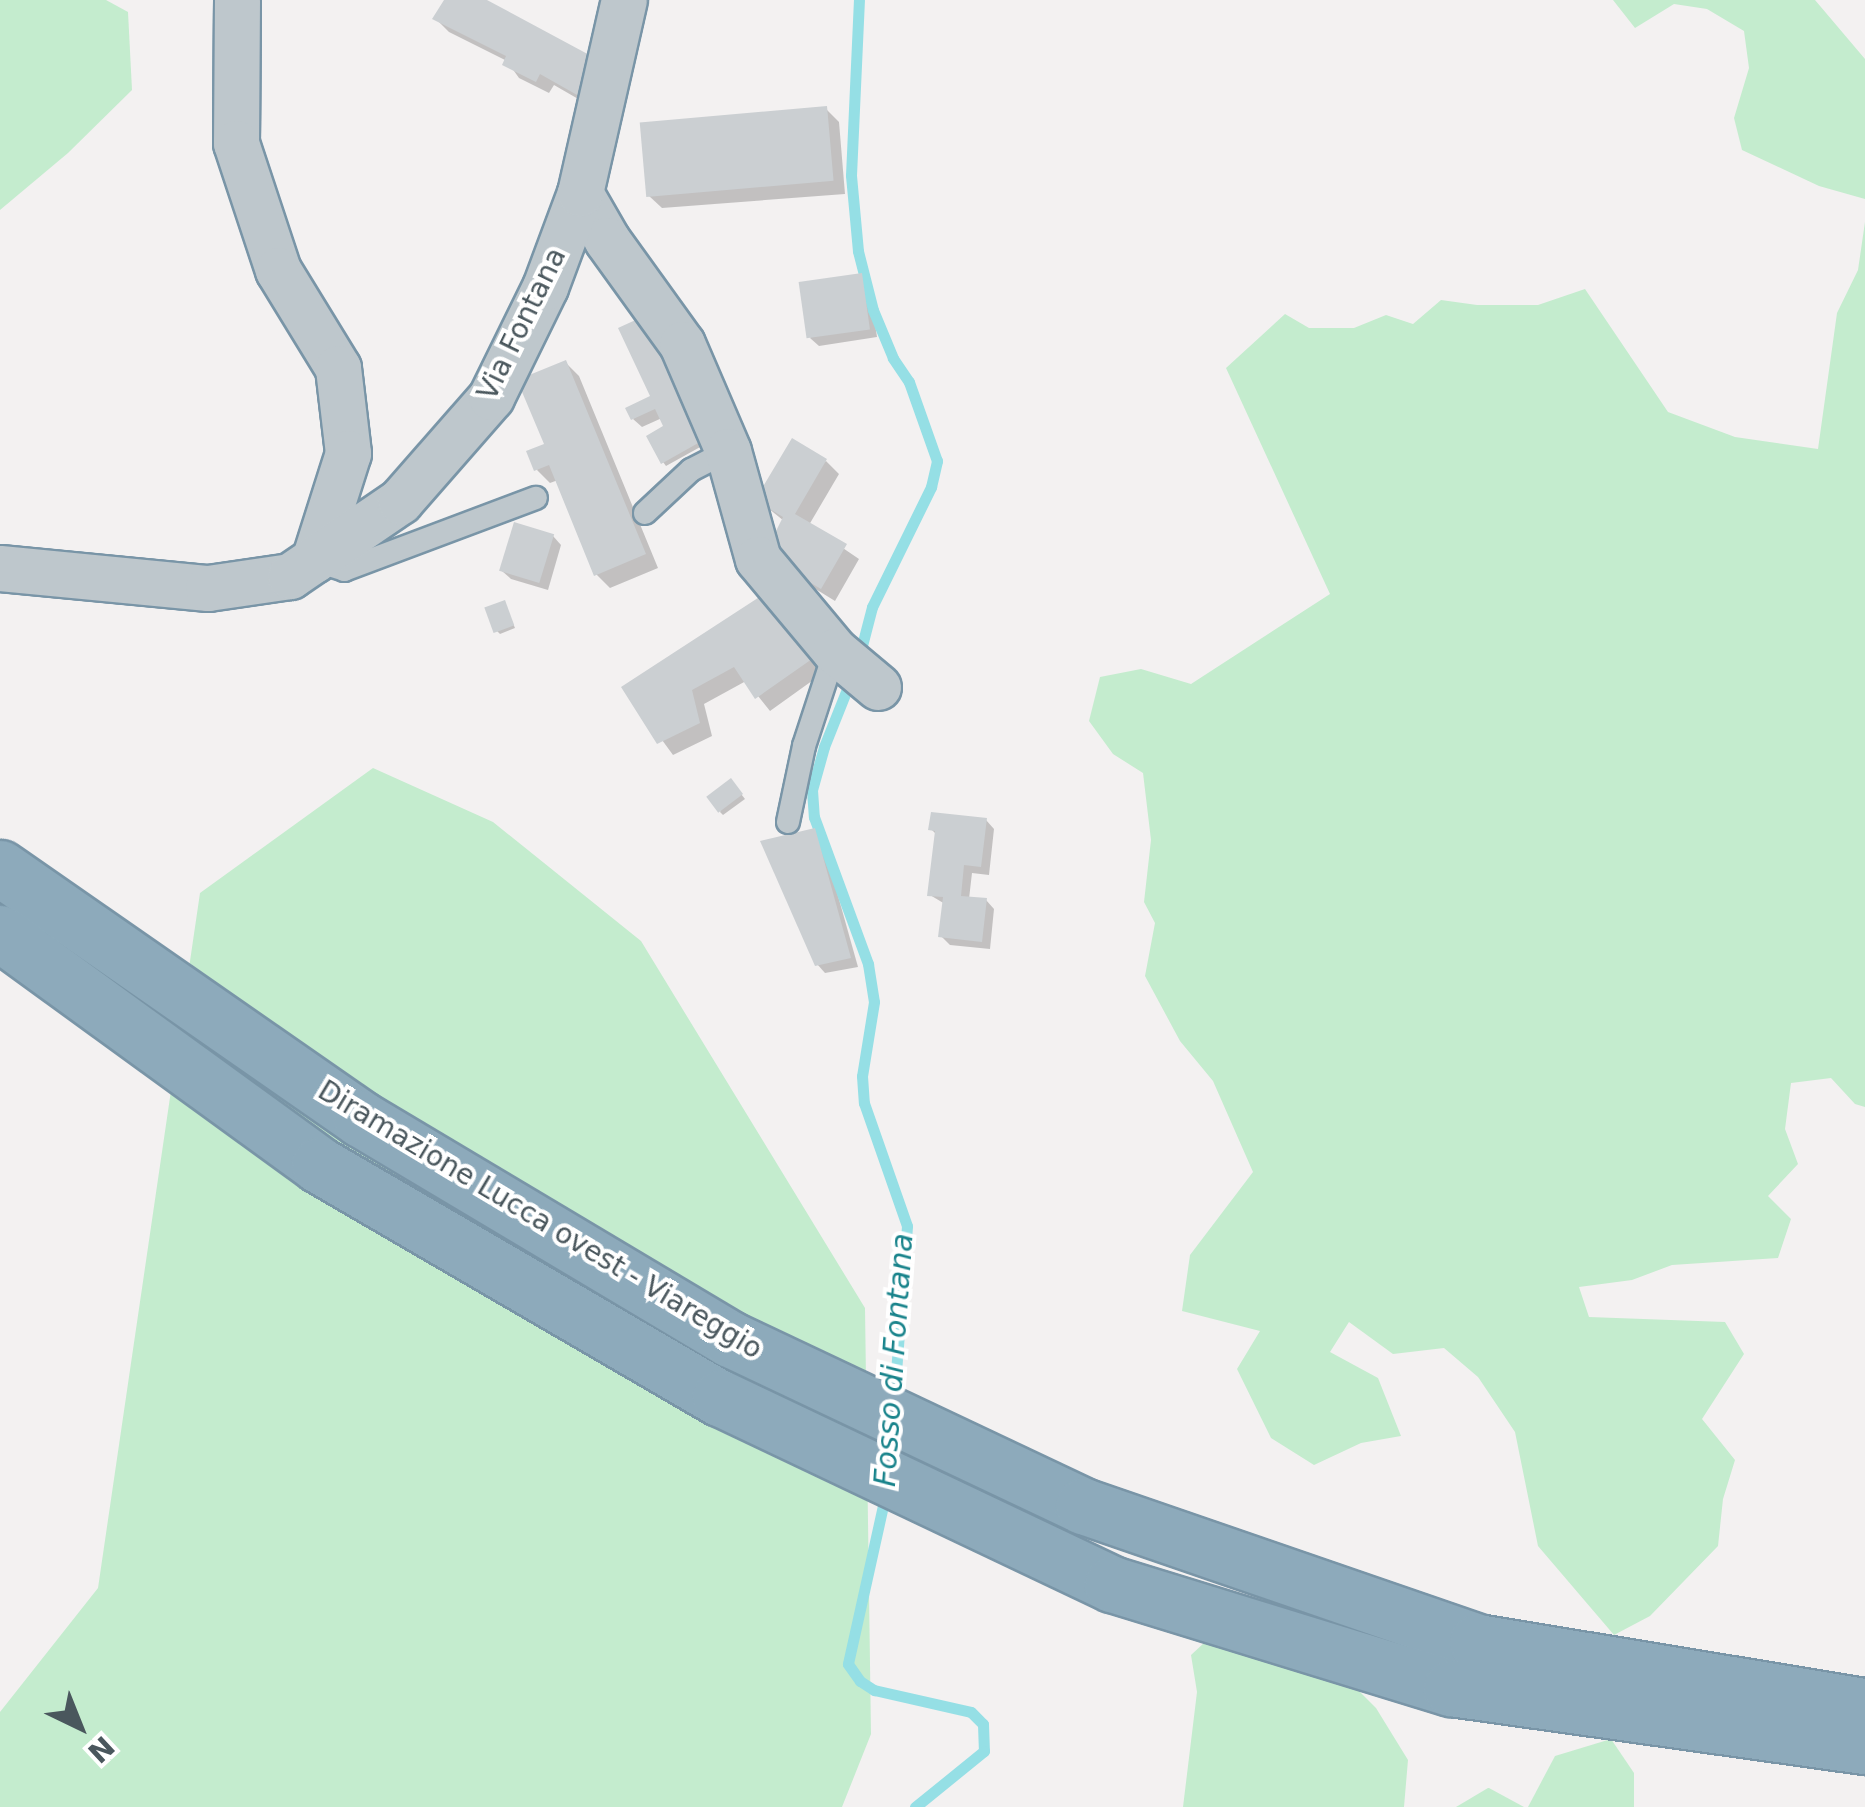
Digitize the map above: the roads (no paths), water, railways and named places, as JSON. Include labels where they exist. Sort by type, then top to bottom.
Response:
[{"type":"highway","name":"Diramazione Lucca ovest - Viareggio","points":[[0,868],[362,1119],[730,1339],[1082,1506],[1477,1642],[1843,1724]]},
{"type":"highway","name":"Diramazione Lucca ovest - Viareggio","points":[[0,933],[319,1165],[720,1398],[1112,1584],[1451,1688],[1843,1724]]},
{"type":"street","points":[[237,0],[236,143],[278,270],[338,368],[348,453],[314,560]]},
{"type":"street","name":"Via Fontana","points":[[0,568],[208,588],[290,576],[400,501],[491,398],[545,288],[580,193],[624,0]]},
{"type":"street","points":[[580,193],[607,240],[682,344],[728,451],[758,559],[856,668]]},
{"type":"lane","points":[[645,513],[691,470],[728,451]]},
{"type":"lane","points":[[314,560],[344,570],[536,498]]},
{"type":"lane","points":[[788,822],[804,746],[856,668]]},
{"type":"waterway","name":"Fosso di Fontana","points":[[859,0],[851,175],[858,251],[873,310],[893,358],[909,382],[937,461],[931,487],[872,607],[859,657]]},
{"type":"waterway","name":"Fosso di Fontana","points":[[851,679],[812,790],[814,817],[868,964],[874,1002],[862,1076],[864,1103],[907,1226],[894,1399]]},
{"type":"waterway","name":"Fosso di Fontana","points":[[886,1492],[848,1664],[860,1681],[874,1690],[971,1712],[983,1724],[984,1751],[915,1807]]}]
